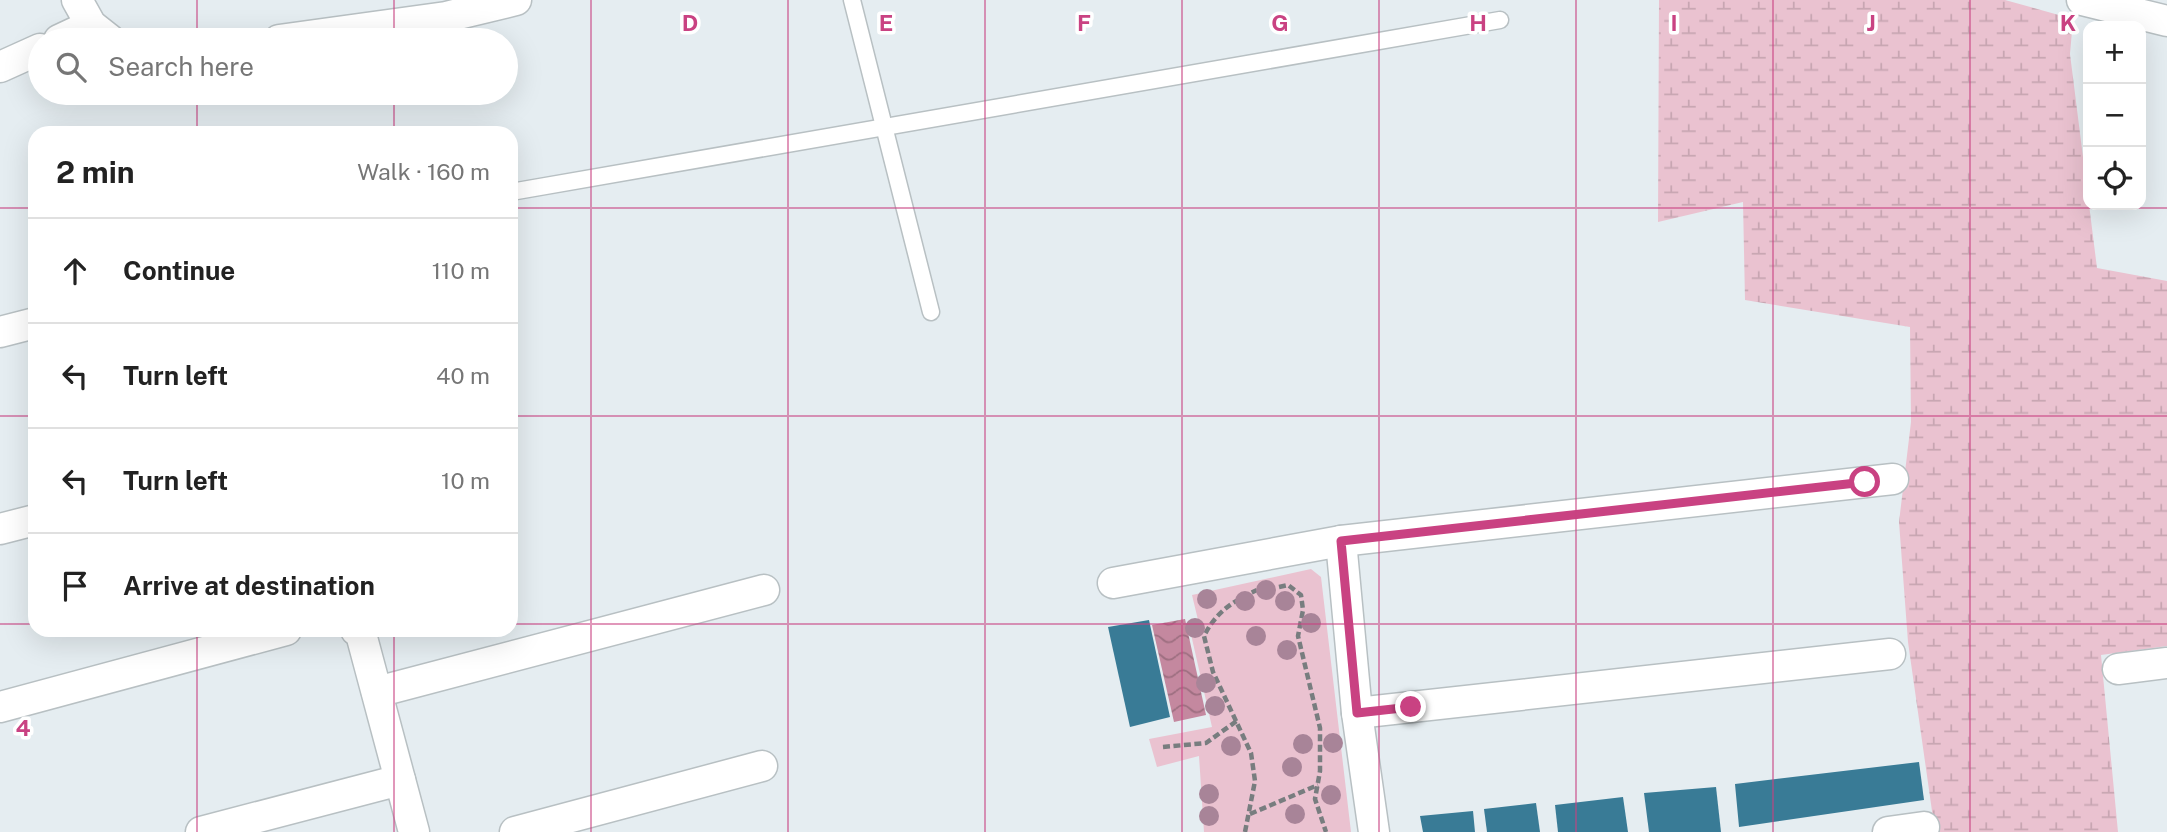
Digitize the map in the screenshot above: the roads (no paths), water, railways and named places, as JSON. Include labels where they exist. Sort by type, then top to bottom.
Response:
[{"type":"street","points":[[366,28],[446,17],[516,0]]},
{"type":"street","points":[[2081,0],[2167,21]]},
{"type":"street","points":[[0,67],[28,54]]},
{"type":"street","points":[[0,332],[28,325]]},
{"type":"street","points":[[1113,583],[1341,541],[1893,479]]},
{"type":"street","points":[[0,529],[28,522]]},
{"type":"street","points":[[1341,541],[1357,713],[1374,832]]},
{"type":"street","points":[[377,692],[764,590]]},
{"type":"street","points":[[0,707],[260,637]]},
{"type":"street","points":[[362,637],[414,832]]},
{"type":"street","points":[[1357,713],[1890,654]]},
{"type":"street","points":[[2118,669],[2167,663]]},
{"type":"street","points":[[515,832],[762,766]]},
{"type":"street","points":[[201,832],[401,780]]},
{"type":"street","points":[[1888,832],[1924,827]]},
{"type":"lane","points":[[852,0],[931,312]]},
{"type":"lane","points":[[518,191],[1500,20]]},
{"type":"water","points":[[1185,619],[1206,715],[1174,722],[1152,625]]}]
